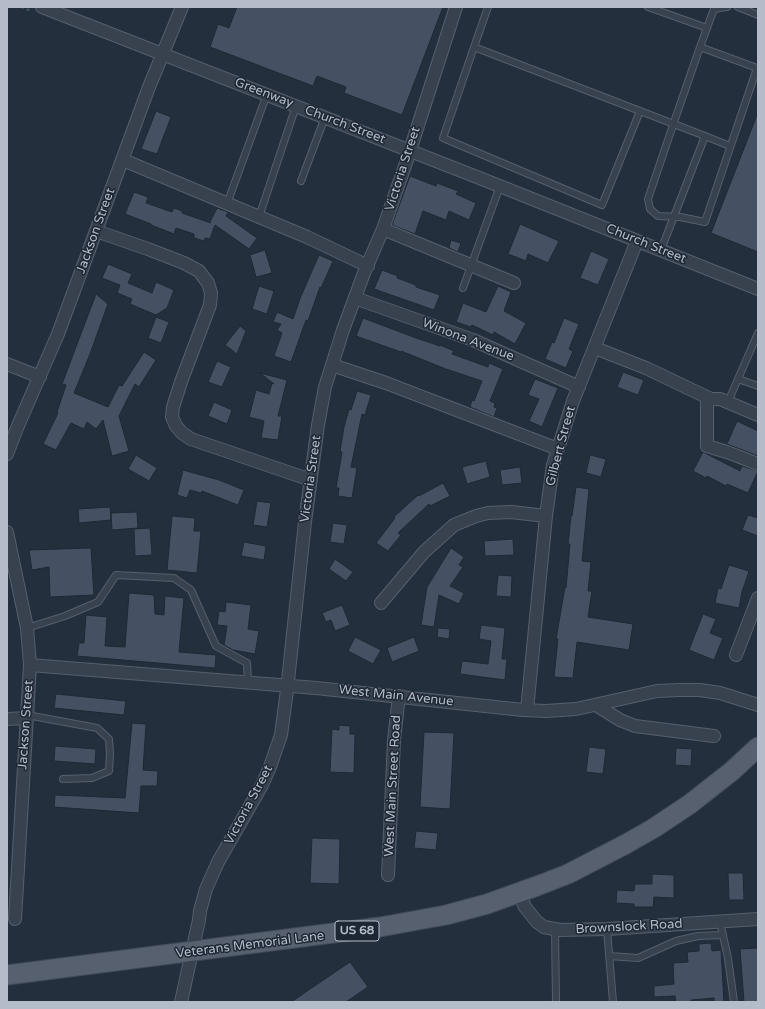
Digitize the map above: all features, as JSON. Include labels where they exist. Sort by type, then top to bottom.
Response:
[{"type":"main road","name":"Veterans Memorial Lane","points":[[7,975],[343,933],[417,921],[466,910],[519,893],[597,860],[654,828],[707,791],[758,747]]},
{"type":"street","name":"Jackson Street","points":[[7,454],[61,327],[149,87],[182,7]]},
{"type":"street","name":"Victoria Street","points":[[181,1002],[200,911],[211,876],[254,802],[270,767],[281,735],[288,685],[302,541],[318,425],[325,387],[355,298],[382,230],[410,150],[456,7]]},
{"type":"street","name":"Church Street","points":[[39,10],[163,54],[267,94],[758,289]]},
{"type":"street","points":[[123,160],[259,217],[368,266]]},
{"type":"street","points":[[382,230],[470,264],[514,283]]},
{"type":"street","points":[[96,231],[184,263],[199,271],[208,283],[211,293],[210,305],[173,407],[172,417],[176,426],[182,433],[191,439],[311,480]]},
{"type":"street","name":"Gilbert Street","points":[[527,710],[546,516],[552,472],[558,449],[579,387],[637,241]]},
{"type":"street","name":"Winona Avenue","points":[[355,298],[473,340],[579,387]]},
{"type":"street","points":[[595,348],[646,368],[711,399],[720,399],[758,415]]},
{"type":"street","points":[[7,364],[40,377]]},
{"type":"street","points":[[332,364],[386,383],[558,449]]},
{"type":"street","points":[[711,399],[707,402],[707,446],[758,464]]},
{"type":"street","points":[[381,603],[424,552],[454,526],[476,516],[488,513],[511,512],[546,516]]},
{"type":"street","name":"Jackson Street","points":[[7,532],[27,628],[30,665],[11,919]]},
{"type":"street","points":[[736,655],[758,598]]},
{"type":"street","name":"West Main Avenue","points":[[30,665],[288,685],[527,710],[557,711],[576,709],[657,691],[679,690],[700,690],[720,693],[758,705]]},
{"type":"street","name":"West Main Street Road","points":[[388,875],[394,740],[399,696]]},
{"type":"street","points":[[596,705],[620,720],[635,726],[714,736]]},
{"type":"street","points":[[7,719],[27,717]]},
{"type":"street","name":"Brownslock Road","points":[[519,893],[525,907],[536,922],[544,927],[555,929],[607,929],[758,919]]},
{"type":"lane","points":[[488,7],[443,138],[602,205],[640,111]]},
{"type":"lane","points":[[648,7],[707,28]]},
{"type":"lane","points":[[700,47],[757,68],[705,222],[680,217],[658,216],[650,209],[648,199],[700,47],[714,9],[726,7]]},
{"type":"lane","points":[[738,7],[758,15]]},
{"type":"lane","points":[[474,47],[730,146]]},
{"type":"lane","points":[[227,204],[267,94]]},
{"type":"lane","points":[[259,217],[296,106]]},
{"type":"lane","points":[[301,180],[325,117]]},
{"type":"lane","points":[[661,250],[705,136]]},
{"type":"lane","points":[[463,288],[470,264],[500,186]]},
{"type":"lane","points":[[728,402],[758,333]]},
{"type":"lane","points":[[738,379],[758,386]]},
{"type":"lane","points":[[27,628],[64,616],[98,602],[116,575],[174,578],[192,590],[216,646],[247,663],[248,682]]},
{"type":"lane","points":[[27,717],[97,728],[109,739],[109,771],[92,778],[63,779]]},
{"type":"lane","points":[[720,922],[728,958],[734,1002]]},
{"type":"lane","points":[[555,929],[556,1002]]},
{"type":"lane","points":[[607,929],[613,1002]]},
{"type":"lane","points":[[609,956],[638,958],[676,941],[698,936],[723,935]]},
{"type":"path","points":[[21,7],[39,10]]},
{"type":"building","points":[[237,7],[443,7],[402,115],[344,93],[346,87],[317,76],[313,86],[210,47],[218,24],[229,28]]},
{"type":"building","points":[[156,111],[171,117],[157,154],[141,149]]},
{"type":"building","points":[[758,115],[758,252],[711,233]]},
{"type":"building","points":[[410,176],[436,186],[437,183],[458,191],[456,194],[476,203],[469,220],[449,211],[446,220],[423,211],[415,234],[392,225]]},
{"type":"building","points":[[134,192],[148,197],[146,203],[172,212],[174,208],[182,211],[182,213],[211,223],[210,222],[217,208],[228,212],[226,216],[257,238],[249,249],[215,225],[210,239],[205,238],[204,241],[194,238],[194,234],[176,228],[174,234],[125,214]]},
{"type":"building","points":[[520,224],[559,241],[548,263],[528,254],[526,261],[508,254]]},
{"type":"building","points":[[451,240],[461,243],[458,252],[449,248]]},
{"type":"building","points":[[265,250],[272,273],[256,277],[250,255]]},
{"type":"building","points":[[591,251],[609,259],[598,285],[580,278]]},
{"type":"building","points":[[319,255],[333,261],[321,288],[320,287],[308,321],[306,320],[291,362],[274,356],[282,333],[277,330],[281,324],[273,322],[277,312],[293,319],[301,296]]},
{"type":"building","points":[[108,264],[132,274],[128,283],[152,293],[156,282],[174,290],[167,308],[156,315],[130,304],[132,299],[117,293],[120,285],[102,278]]},
{"type":"building","points":[[382,270],[398,276],[397,278],[416,285],[416,287],[440,295],[434,310],[374,289]]},
{"type":"building","points":[[259,286],[274,291],[267,314],[252,309]]},
{"type":"building","points":[[498,286],[511,292],[504,311],[526,323],[515,344],[494,332],[493,335],[472,325],[471,327],[456,322],[463,303],[486,312]]},
{"type":"building","points":[[96,294],[108,304],[74,393],[108,407],[119,385],[122,386],[144,352],[156,360],[139,387],[135,384],[119,416],[129,451],[112,456],[103,420],[96,429],[87,422],[84,429],[71,423],[56,450],[43,444],[58,413],[57,412],[66,385],[62,384]]},
{"type":"building","points":[[156,317],[169,322],[161,343],[148,338]]},
{"type":"building","points":[[363,318],[416,338],[440,345],[454,351],[452,354],[488,367],[489,363],[503,369],[490,401],[495,403],[494,407],[497,408],[494,417],[470,407],[482,381],[356,336]]},
{"type":"building","points":[[564,318],[579,324],[569,349],[573,351],[566,368],[545,359],[552,342],[554,343]]},
{"type":"building","points":[[240,326],[246,331],[237,354],[225,345]]},
{"type":"building","points":[[217,361],[231,367],[222,387],[208,382]]},
{"type":"building","points":[[623,372],[644,380],[638,395],[617,387]]},
{"type":"building","points":[[260,373],[287,380],[278,416],[282,416],[278,440],[261,438],[264,421],[249,417],[256,390],[269,394],[272,383],[274,384]]},
{"type":"building","points":[[535,379],[558,388],[542,427],[529,421],[539,399],[528,395]]},
{"type":"building","points":[[357,391],[371,395],[365,415],[362,414],[351,467],[357,468],[352,498],[338,496],[339,488],[336,488],[342,452],[340,451],[344,427],[349,409],[351,410]]},
{"type":"building","points":[[214,402],[232,410],[227,424],[208,416]]},
{"type":"building","points":[[737,421],[758,431],[758,456],[727,444]]},
{"type":"building","points":[[703,452],[740,471],[742,466],[758,471],[748,493],[727,484],[726,486],[707,476],[706,478],[693,471]]},
{"type":"building","points":[[136,455],[157,468],[149,481],[128,469]]},
{"type":"building","points":[[590,455],[606,459],[601,477],[586,473]]},
{"type":"building","points":[[486,461],[490,477],[467,484],[462,467]]},
{"type":"building","points":[[520,467],[522,483],[502,485],[500,470]]},
{"type":"building","points":[[183,470],[219,480],[244,490],[238,505],[202,491],[201,493],[190,490],[187,498],[177,495]]},
{"type":"building","points":[[443,483],[450,496],[430,506],[429,504],[398,533],[401,535],[388,551],[376,543],[395,518],[394,517],[418,495],[419,496]]},
{"type":"building","points":[[576,487],[589,489],[582,561],[591,562],[588,591],[592,591],[588,617],[633,624],[629,650],[577,642],[573,678],[554,677],[558,639],[556,639],[565,587],[566,588],[570,544],[568,544]]},
{"type":"building","points":[[257,501],[271,503],[267,527],[253,525]]},
{"type":"building","points":[[110,507],[111,520],[79,523],[78,509]]},
{"type":"building","points":[[137,512],[138,528],[112,530],[111,513]]},
{"type":"building","points":[[748,515],[758,518],[758,536],[742,530]]},
{"type":"building","points":[[172,516],[195,518],[194,531],[201,531],[197,573],[167,570]]},
{"type":"building","points":[[333,523],[347,525],[344,544],[330,542]]},
{"type":"building","points":[[150,528],[152,555],[135,556],[134,529]]},
{"type":"building","points":[[513,539],[514,555],[485,556],[484,541]]},
{"type":"building","points":[[244,542],[266,546],[264,560],[241,556]]},
{"type":"building","points":[[91,548],[94,595],[50,597],[49,567],[32,570],[29,550]]},
{"type":"building","points":[[451,548],[464,557],[459,565],[463,567],[450,586],[464,593],[459,604],[439,595],[434,627],[421,625],[427,587]]},
{"type":"building","points":[[335,559],[353,572],[346,581],[329,569]]},
{"type":"building","points":[[729,565],[749,571],[742,592],[739,608],[715,603],[718,588],[721,589]]},
{"type":"building","points":[[498,575],[512,576],[511,597],[496,596]]},
{"type":"building","points":[[129,593],[154,595],[155,614],[164,615],[165,596],[184,598],[179,652],[216,655],[215,668],[77,656],[79,643],[84,643],[86,615],[107,617],[105,646],[125,647]]},
{"type":"building","points":[[226,602],[251,605],[248,629],[259,631],[255,654],[233,650],[224,645],[227,626],[217,625],[219,611],[225,612]]},
{"type":"building","points":[[342,605],[350,625],[335,631],[331,620],[326,622],[322,613]]},
{"type":"building","points":[[703,614],[716,619],[710,633],[723,638],[714,660],[689,650]]},
{"type":"building","points":[[481,625],[505,628],[502,659],[507,659],[505,680],[460,674],[462,661],[488,664],[491,641],[479,639]]},
{"type":"building","points":[[438,628],[450,629],[449,639],[437,637]]},
{"type":"building","points":[[355,637],[381,650],[373,664],[348,651]]},
{"type":"building","points":[[414,637],[419,651],[392,662],[387,648]]},
{"type":"building","points":[[56,694],[126,701],[124,715],[54,708]]},
{"type":"building","points":[[132,723],[146,724],[143,770],[158,771],[157,786],[141,786],[139,813],[54,807],[55,795],[125,798]]},
{"type":"building","points":[[339,725],[350,726],[350,734],[355,734],[354,773],[330,772],[332,729],[339,730]]},
{"type":"building","points":[[424,732],[454,733],[450,809],[420,807]]},
{"type":"building","points":[[55,746],[96,749],[95,764],[54,761]]},
{"type":"building","points":[[589,747],[606,749],[603,774],[586,772]]},
{"type":"building","points":[[676,748],[692,749],[691,766],[675,765]]},
{"type":"building","points":[[416,831],[438,833],[436,850],[414,848]]},
{"type":"building","points":[[312,838],[340,839],[339,884],[310,883]]},
{"type":"building","points":[[728,873],[743,873],[744,900],[729,900]]},
{"type":"building","points":[[652,874],[674,875],[674,898],[654,897],[653,907],[634,907],[634,904],[616,903],[617,890],[634,891],[635,884],[652,884]]},
{"type":"building","points":[[711,943],[712,951],[721,950],[724,1002],[714,1002],[714,998],[691,1000],[691,1002],[676,1002],[675,996],[654,997],[654,986],[674,984],[673,963],[688,962],[687,952],[699,951],[699,944]]},
{"type":"building","points":[[758,948],[758,1002],[744,1002],[740,949]]},
{"type":"building","points":[[350,962],[368,987],[346,1002],[291,1002]]}]
